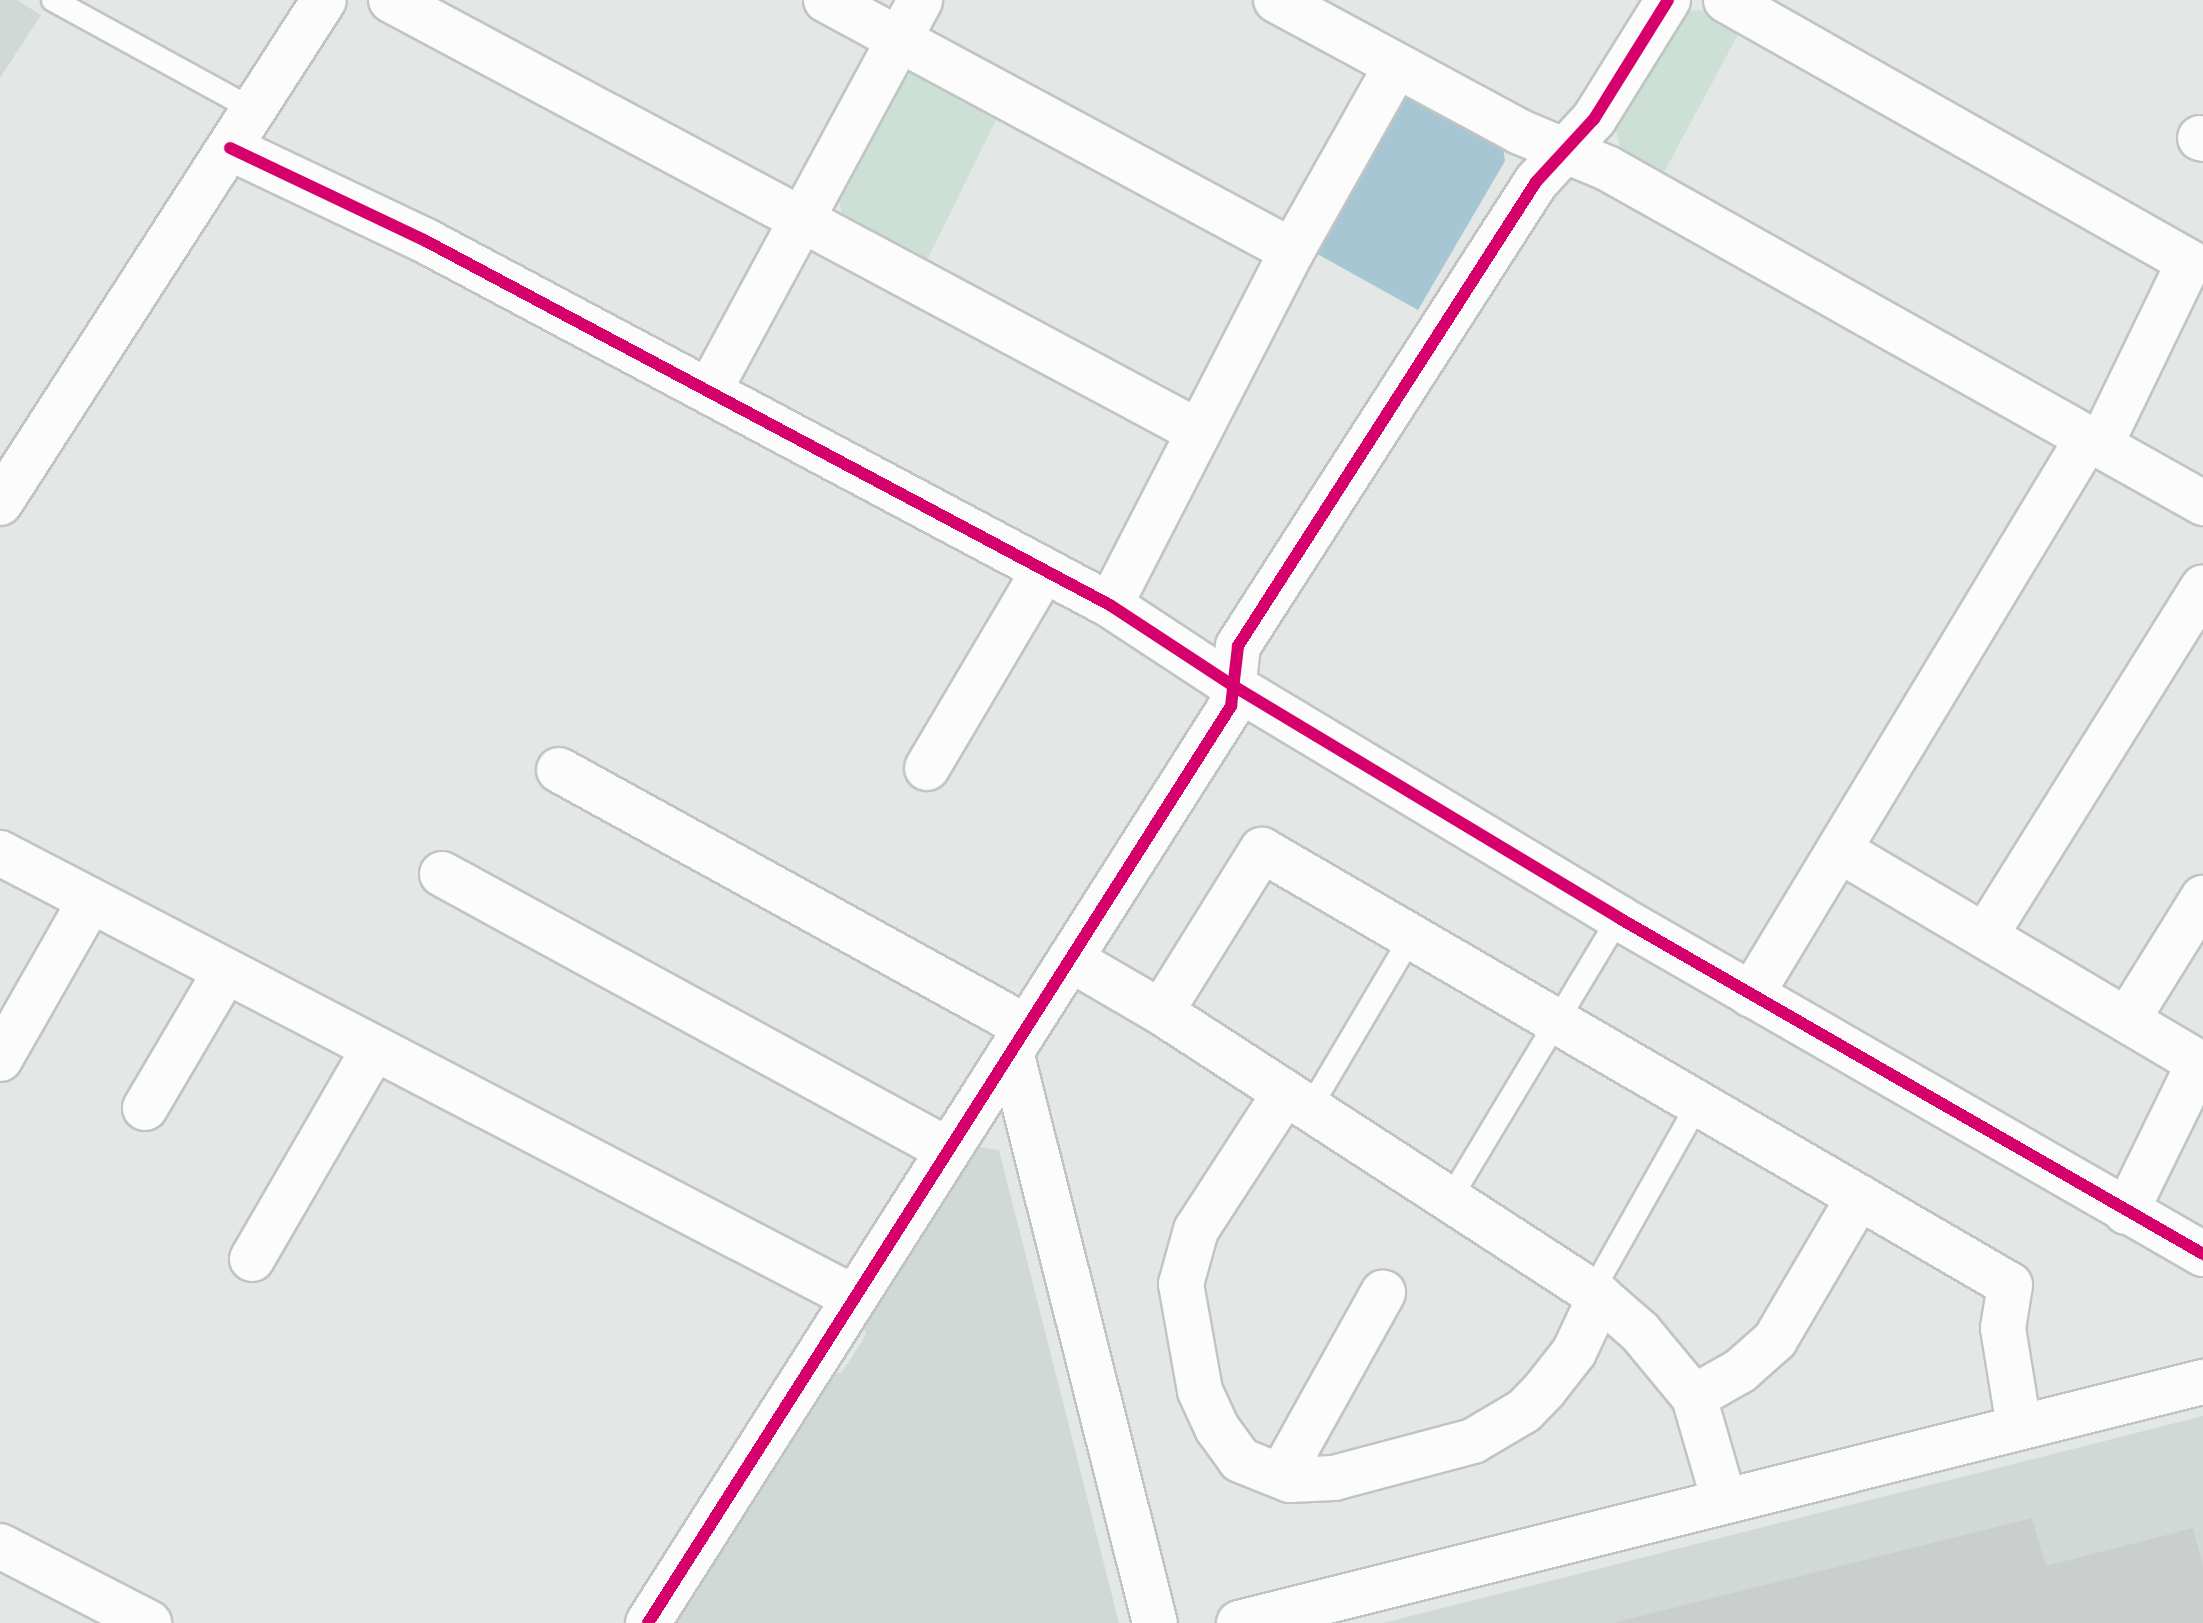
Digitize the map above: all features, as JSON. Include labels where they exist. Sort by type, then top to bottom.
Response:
[{"type":"street","points":[[0,503],[324,0]]},
{"type":"street","points":[[391,0],[1199,432]]},
{"type":"street","points":[[826,0],[1292,251]]},
{"type":"street","points":[[709,391],[920,0]]},
{"type":"street","points":[[648,1623],[1231,706],[1238,646],[1536,182],[1594,119],[1668,0]]},
{"type":"street","points":[[1726,0],[2189,262],[2094,443],[1751,995]]},
{"type":"street","points":[[1298,5],[1395,68],[1620,176],[2203,503]]},
{"type":"street","points":[[1110,605],[1292,251],[1395,68]]},
{"type":"street","points":[[230,148],[424,240],[1110,605],[1235,687],[1619,918],[2203,1254]]},
{"type":"street","points":[[927,768],[1044,570]]},
{"type":"street","points":[[1985,936],[2203,587]]},
{"type":"street","points":[[559,770],[1019,1039],[1155,1623]]},
{"type":"street","points":[[1161,1012],[1262,850],[2010,1285],[2003,1328],[2019,1427]]},
{"type":"street","points":[[1839,850],[2199,1063],[2126,1212]]},
{"type":"street","points":[[0,853],[373,1050],[853,1297]]},
{"type":"street","points":[[442,874],[948,1150]]},
{"type":"street","points":[[2127,1020],[2203,898]]},
{"type":"street","points":[[0,1059],[90,901]]},
{"type":"street","points":[[1070,959],[1161,1012],[1596,1294],[1640,1332],[1694,1397],[1724,1500]]},
{"type":"street","points":[[145,1108],[225,972]]},
{"type":"street","points":[[252,1259],[373,1050]]},
{"type":"street","points":[[1298,1100],[1196,1230],[1181,1284],[1191,1355],[1217,1428],[1240,1460],[1281,1476],[1334,1478],[1473,1441],[1498,1428],[1545,1389],[1574,1352],[1596,1294]]},
{"type":"street","points":[[1694,1397],[1740,1371],[1775,1340],[1859,1197]]},
{"type":"street","points":[[1281,1476],[1383,1293]]},
{"type":"street","points":[[1239,1623],[2203,1382]]},
{"type":"street","points":[[0,1546],[149,1623]]},
{"type":"lane","points":[[53,0],[252,109]]},
{"type":"lane","points":[[1450,1199],[1619,918]]},
{"type":"lane","points":[[1298,1100],[1411,937]]},
{"type":"lane","points":[[1596,1294],[1698,1104]]},
{"type":"shaded area","points":[[0,0],[17,0],[41,15],[0,78]]},
{"type":"shaded area","points":[[966,1145],[999,1150],[1119,1623],[664,1623],[819,1377],[842,1372],[866,1335],[861,1311]]},
{"type":"shaded area","points":[[2203,1416],[2203,1623],[1383,1623]]},
{"type":"green space","points":[[1707,10],[1741,29],[1662,176],[1622,155],[1615,126],[1683,11]]},
{"type":"green space","points":[[928,67],[1002,108],[926,262],[843,219],[838,196],[905,73]]},
{"type":"water","points":[[1416,96],[1502,139],[1505,161],[1418,310],[1312,251],[1394,103]]},
{"type":"building","points":[[2032,1518],[2046,1566],[2193,1528],[2203,1566],[2203,1623],[1613,1623]]},
{"type":"cycle path","points":[[648,1623],[1231,706],[1238,646],[1536,182],[1594,119],[1668,0]]},
{"type":"cycle path","points":[[230,148],[424,240],[1110,605],[1235,687],[1619,918],[2203,1254]]}]
